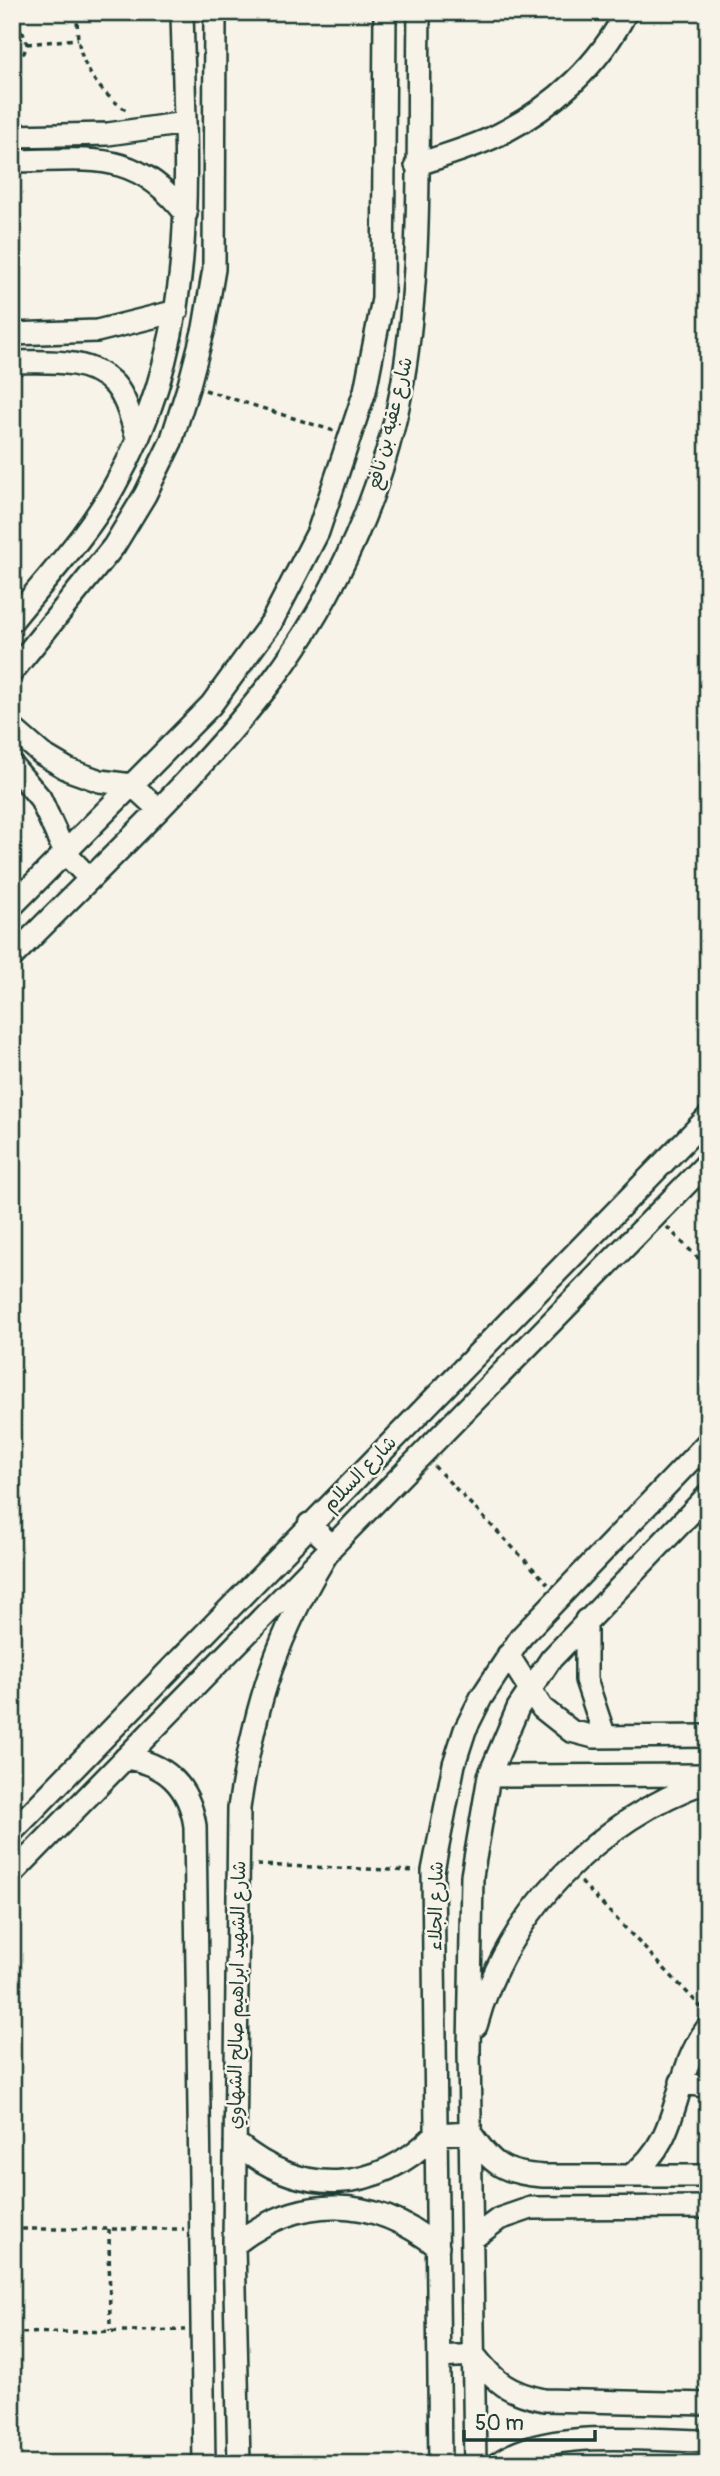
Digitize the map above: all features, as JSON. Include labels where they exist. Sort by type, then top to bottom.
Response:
[{"type":"street","points":[[12,621],[90,526],[115,486],[138,440],[161,379],[177,311],[186,214],[182,12]]},
{"type":"street","points":[[12,673],[114,547],[139,506],[171,442],[189,385],[204,328],[214,269],[215,12]]},
{"type":"street","name":"شارع عقبه بن نافع","points":[[12,906],[212,705],[271,623],[317,532],[365,391],[383,299],[384,12]]},
{"type":"street","name":"شارع عقبه بن نافع","points":[[12,957],[220,743],[272,680],[317,611],[354,539],[383,462],[403,383],[414,302],[419,12]]},
{"type":"street","points":[[416,165],[500,134],[563,94],[613,39],[626,12]]},
{"type":"street","points":[[12,136],[107,134],[185,123]]},
{"type":"street","points":[[12,161],[111,161],[141,171],[167,189],[186,214]]},
{"type":"street","points":[[12,334],[97,331],[177,311]]},
{"type":"street","points":[[12,362],[60,362],[90,368],[115,385],[138,440]]},
{"type":"street","points":[[12,727],[41,754],[69,770],[100,781],[132,785],[157,808]]},
{"type":"street","points":[[12,765],[40,798],[65,853],[89,878]]},
{"type":"street","name":"شارع السلام","points":[[12,1832],[708,1117]]},
{"type":"street","name":"شارع السلام","points":[[12,1874],[708,1162]]},
{"type":"street","name":"شارع الجلاء","points":[[440,2464],[433,1871],[443,1814],[465,1730],[508,1655],[559,1595],[708,1442]]},
{"type":"street","name":"شارع الجلاء","points":[[475,2464],[469,2051],[472,1876],[489,1776],[507,1730],[531,1686],[586,1620],[708,1495]]},
{"type":"street","points":[[309,1524],[332,1546]]},
{"type":"street","name":"شارع الشهيد ابراهيم صالح الشهاوي","points":[[239,2464],[234,2245],[237,1864],[241,1797],[260,1698],[279,1644],[302,1593],[332,1546]]},
{"type":"street","points":[[586,1620],[586,1680],[605,1737]]},
{"type":"street","points":[[508,1655],[531,1686],[542,1708],[560,1725],[582,1735],[708,1736]]},
{"type":"street","name":"شارع الشهيد ابراهيم صالح الشهاوي","points":[[125,1758],[141,1760],[168,1773],[188,1796],[193,1811],[204,2464]]},
{"type":"street","points":[[489,1776],[708,1775]]},
{"type":"street","points":[[469,2051],[478,2017],[506,1953],[545,1895],[569,1869],[616,1829],[641,1812],[708,1781]]},
{"type":"street","points":[[443,1814],[480,1817]]},
{"type":"street","points":[[630,2176],[648,2162],[662,2144],[681,2082],[694,2049],[708,2027]]},
{"type":"street","points":[[681,2082],[708,2087]]},
{"type":"street","points":[[235,2142],[262,2162],[292,2176],[337,2182],[381,2173],[420,2150],[436,2134],[471,2132],[488,2160],[520,2173],[708,2176]]},
{"type":"street","points":[[234,2245],[252,2231],[282,2216],[314,2208],[337,2207],[381,2214],[421,2234],[438,2248]]},
{"type":"street","points":[[472,2239],[499,2219],[531,2208],[708,2207]]},
{"type":"street","points":[[439,2357],[474,2355],[494,2381],[531,2398],[708,2404]]},
{"type":"street","points":[[496,2464],[529,2446],[555,2441],[708,2441]]},
{"type":"path","points":[[78,12],[81,57],[99,89],[112,101],[154,128]]},
{"type":"path","points":[[12,28],[23,33],[27,44],[23,53],[12,59]]},
{"type":"path","points":[[27,44],[78,39]]},
{"type":"path","points":[[189,385],[349,436]]},
{"type":"path","points":[[655,1216],[708,1268]]},
{"type":"path","points":[[423,1454],[559,1595]]},
{"type":"path","points":[[237,1864],[433,1871]]},
{"type":"path","points":[[569,1869],[708,2014]]},
{"type":"path","points":[[12,2229],[201,2230]]},
{"type":"path","points":[[109,2229],[110,2331]]},
{"type":"path","points":[[12,2333],[202,2330]]}]
